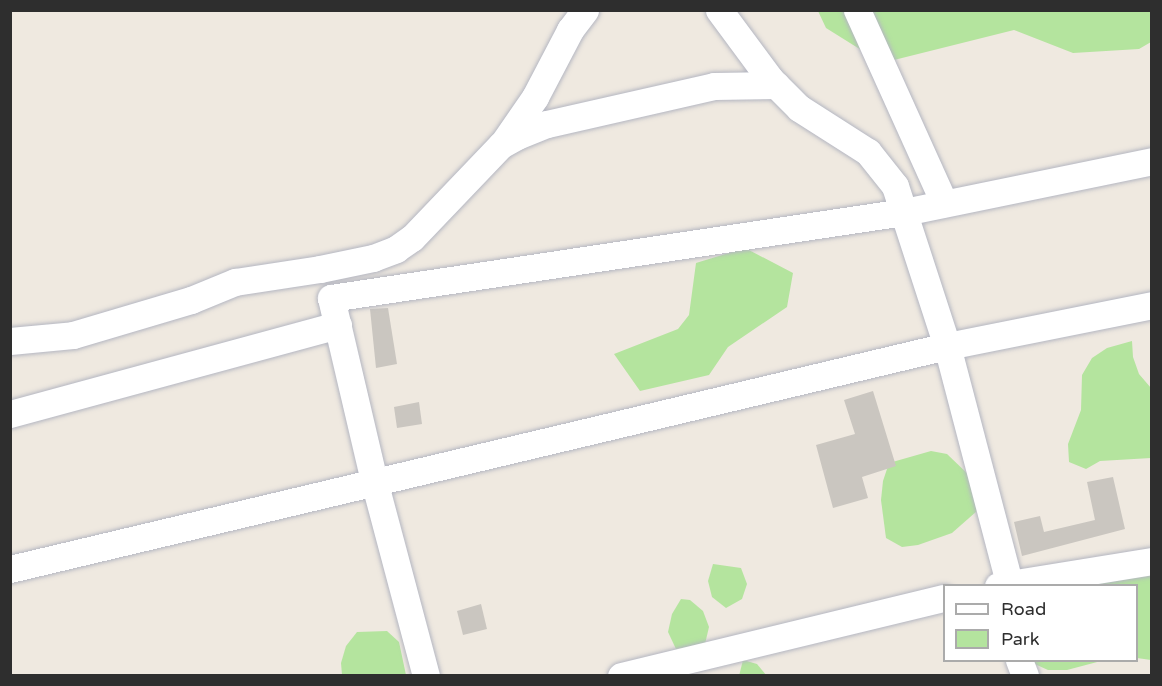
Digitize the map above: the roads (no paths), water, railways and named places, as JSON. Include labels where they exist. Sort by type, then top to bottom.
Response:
[{"type":"street","points":[[10,340],[74,334],[191,300],[235,282],[320,269],[373,258],[396,249],[438,212],[504,143],[535,97],[570,30],[585,10]]},
{"type":"street","points":[[719,10],[745,49],[798,108],[868,152],[895,186],[947,346],[1004,584],[1152,561]]},
{"type":"street","points":[[857,10],[944,203]]},
{"type":"street","points":[[504,143],[547,124],[714,86],[776,85]]},
{"type":"street","points":[[426,675],[374,481],[331,298],[904,212],[1152,161]]},
{"type":"street","points":[[10,569],[947,346],[1152,305]]},
{"type":"street","points":[[10,414],[338,325]]},
{"type":"street","points":[[621,675],[943,598]]}]
